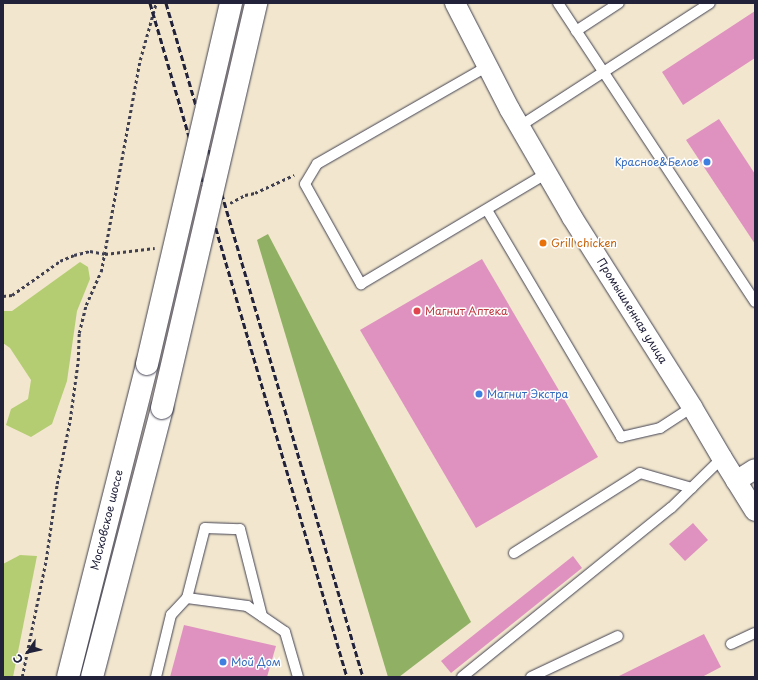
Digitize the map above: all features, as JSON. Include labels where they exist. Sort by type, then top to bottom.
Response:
[{"type":"main road","name":"Московское шоссе","points":[[68,677],[147,364],[231,3]]},
{"type":"main road","points":[[92,677],[162,408],[256,3]]},
{"type":"street","name":"Промышленная улица","points":[[455,3],[520,126],[576,224],[692,407],[755,511]]},
{"type":"street","points":[[736,481],[755,469]]},
{"type":"lane","points":[[558,3],[755,302]]},
{"type":"lane","points":[[576,31],[620,3]]},
{"type":"lane","points":[[520,126],[710,3]]},
{"type":"lane","points":[[488,66],[317,164],[305,184],[361,284],[547,174]]},
{"type":"lane","points":[[488,210],[621,437],[660,428],[692,407]]},
{"type":"lane","points":[[462,677],[671,508],[722,458]]},
{"type":"lane","points":[[514,553],[640,473],[692,488]]},
{"type":"lane","points":[[156,677],[171,615],[187,598],[205,528],[240,529],[262,616]]},
{"type":"lane","points":[[187,598],[247,606],[262,616],[284,632],[298,677]]},
{"type":"lane","points":[[731,644],[755,633]]},
{"type":"lane","points":[[531,677],[618,636]]},
{"type":"path","points":[[22,677],[46,560],[57,484],[70,420],[78,361],[79,333],[86,305],[101,272],[137,74],[156,3]]},
{"type":"path","points":[[3,296],[12,295],[60,261],[74,255],[90,251],[105,254]]},
{"type":"green space","points":[[268,234],[471,622],[399,677],[388,677],[257,240]]},
{"type":"green space","points":[[80,262],[88,267],[90,279],[77,311],[67,381],[52,424],[31,437],[6,425],[11,409],[28,399],[31,380],[10,348],[3,343],[3,311],[12,311]]},
{"type":"green space","points":[[20,555],[37,556],[13,677],[3,677],[3,564]]},
{"type":"building","points":[[755,11],[755,58],[683,105],[662,72]]},
{"type":"building","points":[[719,119],[755,174],[755,244],[686,140]]},
{"type":"building","name":"Магнит Экстра","points":[[482,259],[598,457],[476,528],[360,330]]},
{"type":"building","points":[[693,523],[708,540],[685,561],[669,544]]},
{"type":"building","points":[[573,556],[582,568],[451,673],[441,661]]},
{"type":"building","name":"Мой Дом","points":[[184,625],[276,646],[267,677],[170,677]]},
{"type":"building","points":[[704,634],[721,667],[702,677],[617,677]]},
{"type":"railway","points":[[150,3],[347,677]]},
{"type":"railway","points":[[166,3],[363,677]]},
{"type":"place","name":"Красное&Белое","points":[[707,162]]},
{"type":"place","name":"Grill chicken","points":[[543,243]]},
{"type":"place","name":"Магнит Аптека","points":[[417,311]]},
{"type":"place","name":"Магнит Экстра","points":[[479,394]]},
{"type":"place","name":"Мой Дом","points":[[223,662]]}]
